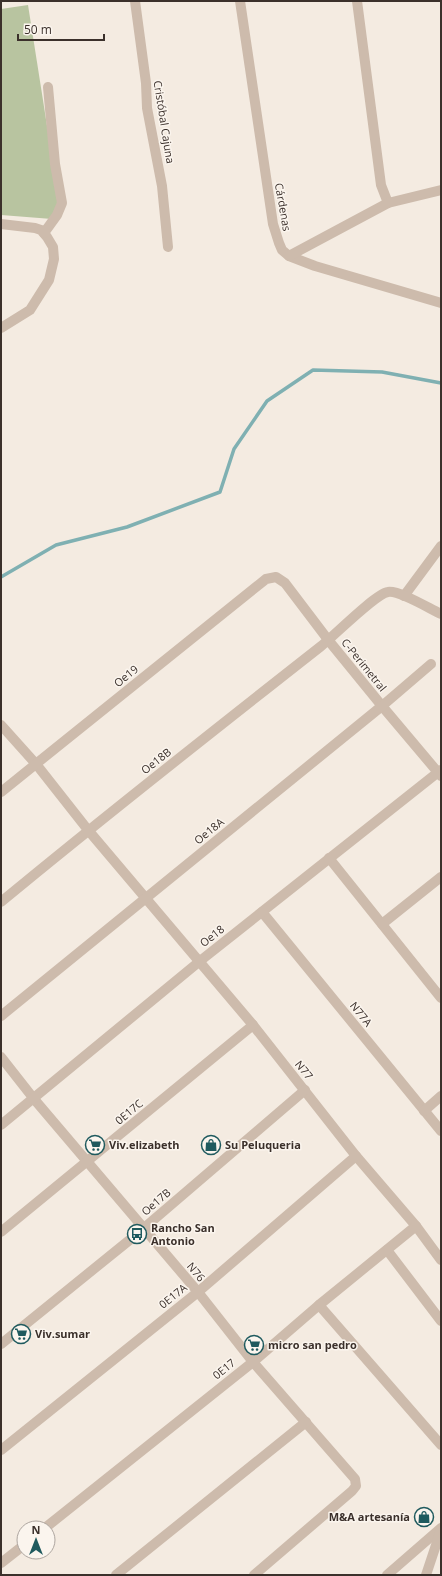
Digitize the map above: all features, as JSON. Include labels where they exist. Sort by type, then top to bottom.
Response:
[{"type":"street","name":"Cristóbal Cajuna","points":[[134,1],[146,83],[148,108],[162,186],[168,247]]},
{"type":"street","name":"Cárdenas","points":[[240,1],[273,224],[282,250],[289,256]]},
{"type":"street","points":[[357,1],[381,185],[388,203]]},
{"type":"street","points":[[44,233],[57,215],[62,204],[55,164],[48,87]]},
{"type":"street","points":[[289,256],[388,203],[441,190]]},
{"type":"street","points":[[1,224],[34,228],[44,233],[54,250],[54,259],[49,280],[30,310],[1,328]]},
{"type":"street","points":[[289,256],[315,266],[441,304]]},
{"type":"street","points":[[404,596],[441,546]]},
{"type":"street","name":"C-Perimetral","points":[[266,579],[276,577],[285,583],[329,641],[382,706],[440,772]]},
{"type":"street","name":"Oe19","points":[[1,792],[266,579]]},
{"type":"street","name":"Oe18B","points":[[1,902],[88,830],[329,641],[376,599],[388,592],[404,596],[441,614]]},
{"type":"street","name":"Oe18A","points":[[1,1016],[382,706],[431,664]]},
{"type":"street","name":"N77","points":[[1,725],[36,764],[88,830],[253,1025],[356,1156],[416,1226],[441,1260]]},
{"type":"street","name":"Oe18","points":[[1,1125],[34,1100],[200,961],[440,772]]},
{"type":"street","points":[[329,858],[382,924],[438,987],[441,998]]},
{"type":"street","points":[[382,924],[441,877]]},
{"type":"street","name":"N77A","points":[[262,912],[441,1131]]},
{"type":"street","name":"0E17C","points":[[1,1232],[87,1163],[253,1025]]},
{"type":"street","name":"N76","points":[[1,1057],[34,1100],[198,1292],[253,1362],[355,1480],[356,1486],[352,1491],[254,1575]]},
{"type":"street","name":"Oe17B","points":[[1,1344],[144,1229],[305,1090]]},
{"type":"street","points":[[424,1111],[441,1096]]},
{"type":"street","name":"0E17A","points":[[1,1450],[198,1292],[356,1156]]},
{"type":"street","name":"0E17","points":[[55,1520],[253,1362],[319,1305],[416,1226]]},
{"type":"street","points":[[387,1250],[441,1320]]},
{"type":"street","points":[[319,1305],[441,1445]]},
{"type":"street","points":[[116,1575],[306,1422]]},
{"type":"street","points":[[387,1575],[441,1529]]},
{"type":"street","points":[[426,1575],[441,1529]]},
{"type":"street","points":[[1,1563],[16,1551]]},
{"type":"green space","points":[[28,5],[59,202],[52,219],[1,215],[1,9]]},
{"type":"waterway","points":[[1,577],[56,545],[127,527],[220,492],[234,449],[267,401],[313,370],[382,372],[441,383]]},
{"type":"place","name":"Viv.elizabeth","points":[[95,1145]]},
{"type":"place","name":"Su Peluqueria","points":[[211,1145]]},
{"type":"place","name":"Rancho San Antonio","points":[[137,1234]]},
{"type":"place","name":"Viv.sumar","points":[[21,1334]]},
{"type":"place","name":"micro san pedro","points":[[254,1345]]},
{"type":"place","name":"M&A artesanía","points":[[424,1517]]}]
